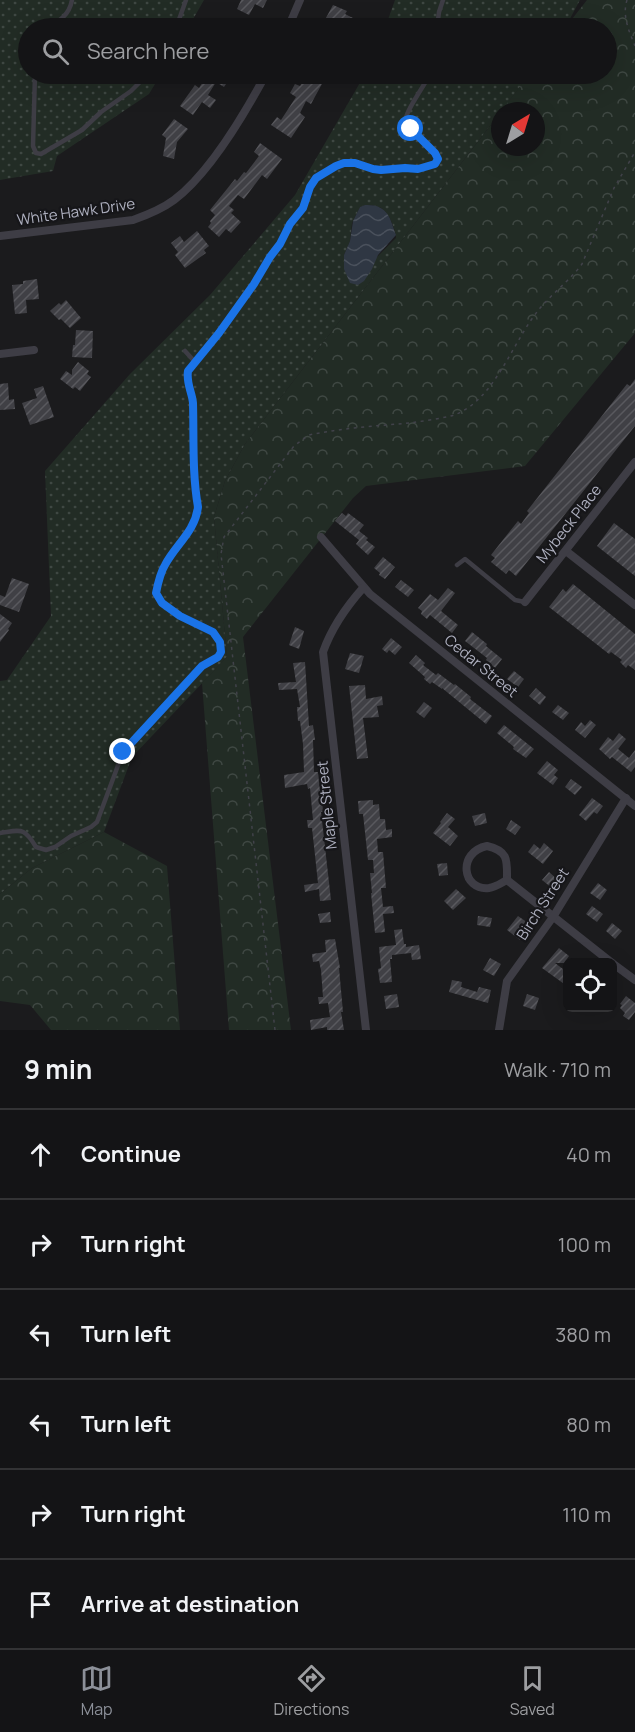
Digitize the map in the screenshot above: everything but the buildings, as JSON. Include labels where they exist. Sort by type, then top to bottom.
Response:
[{"type":"street","points":[[292,18],[300,0]]},
{"type":"street","name":"White Hawk Drive","points":[[0,236],[133,220],[172,202],[199,177],[248,107],[261,84]]},
{"type":"street","points":[[0,354],[34,350]]},
{"type":"street","name":"Mybeck Place","points":[[525,603],[635,462]]},
{"type":"street","name":"Cedar Street","points":[[321,537],[363,588],[635,806]]},
{"type":"street","points":[[566,551],[635,606]]},
{"type":"street","name":"Maple Street","points":[[363,588],[339,618],[323,652],[366,1030]]},
{"type":"street","name":"Birch Street","points":[[499,1030],[507,981],[553,917],[626,798]]},
{"type":"street","points":[[487,846],[496,849],[507,861],[507,880],[490,888],[475,885],[466,872],[466,864],[471,853],[487,846]]},
{"type":"street","points":[[507,880],[606,958]]},
{"type":"street","points":[[617,967],[635,980]]},
{"type":"lane","points":[[61,18],[69,10],[72,0]]},
{"type":"lane","points":[[180,18],[186,0]]},
{"type":"lane","points":[[438,18],[443,0]]},
{"type":"lane","points":[[35,84],[33,146],[36,153],[40,154],[82,130],[101,112],[138,84]]},
{"type":"lane","points":[[0,833],[24,832],[30,836],[36,847],[46,850],[91,827],[99,818],[123,752],[202,666],[218,657],[221,652],[220,642],[213,632],[180,616],[162,603],[156,593],[165,564],[187,536],[197,516],[193,453],[193,401],[187,375],[254,284],[290,224],[303,208],[310,187],[316,178],[344,163],[355,163],[381,170],[426,168],[437,162],[435,153],[411,129],[405,118],[424,84]]},
{"type":"lane","points":[[186,351],[195,362]]},
{"type":"lane","points":[[457,565],[465,558],[515,600],[525,603]]},
{"type":"path","points":[[627,0],[626,17],[635,46]]},
{"type":"path","points":[[275,1030],[221,554],[224,537],[294,446],[309,435],[424,421],[453,415],[475,402],[488,389],[542,306],[582,264],[614,188],[635,152]]},
{"type":"green space","points":[[0,0],[204,0],[194,18],[18,18],[18,84],[155,84],[149,94],[57,156],[53,171],[0,180]]},
{"type":"green space","points":[[395,0],[580,0],[570,18],[389,18]]},
{"type":"green space","points":[[587,0],[635,0],[635,333],[525,466],[366,486],[353,498],[243,637],[291,1030],[229,1030],[202,683],[227,657],[214,517],[225,481],[245,444],[491,125],[491,156],[545,156],[545,102],[508,102],[522,84],[617,84],[617,18],[573,18]]},
{"type":"green space","points":[[359,84],[522,84],[508,102],[491,102],[491,125],[245,444],[225,481],[214,517],[227,657],[132,757],[104,832],[32,868],[0,894],[0,681],[7,680],[51,616],[45,471],[130,374],[210,295],[295,195]],"holes":[[[370,205],[382,209],[390,218],[396,238],[376,258],[344,269],[344,255],[350,241],[352,223],[360,207]]]},
{"type":"green space","points":[[104,832],[167,866],[180,1030],[51,1030],[30,1005],[0,1001],[0,894],[32,868]]},
{"type":"water","points":[[365,205],[379,207],[387,213],[396,235],[378,255],[364,281],[358,285],[350,283],[344,269],[344,255],[350,241],[353,221],[360,207]]},
{"type":"route","points":[[123,752],[202,666],[220,655],[222,648],[218,636],[180,616],[162,603],[156,593],[165,564],[187,536],[197,516],[193,453],[193,401],[187,379],[188,371],[254,284],[290,224],[301,212],[311,183],[316,178],[340,164],[350,162],[381,170],[426,168],[437,162],[435,153],[411,129]]}]
